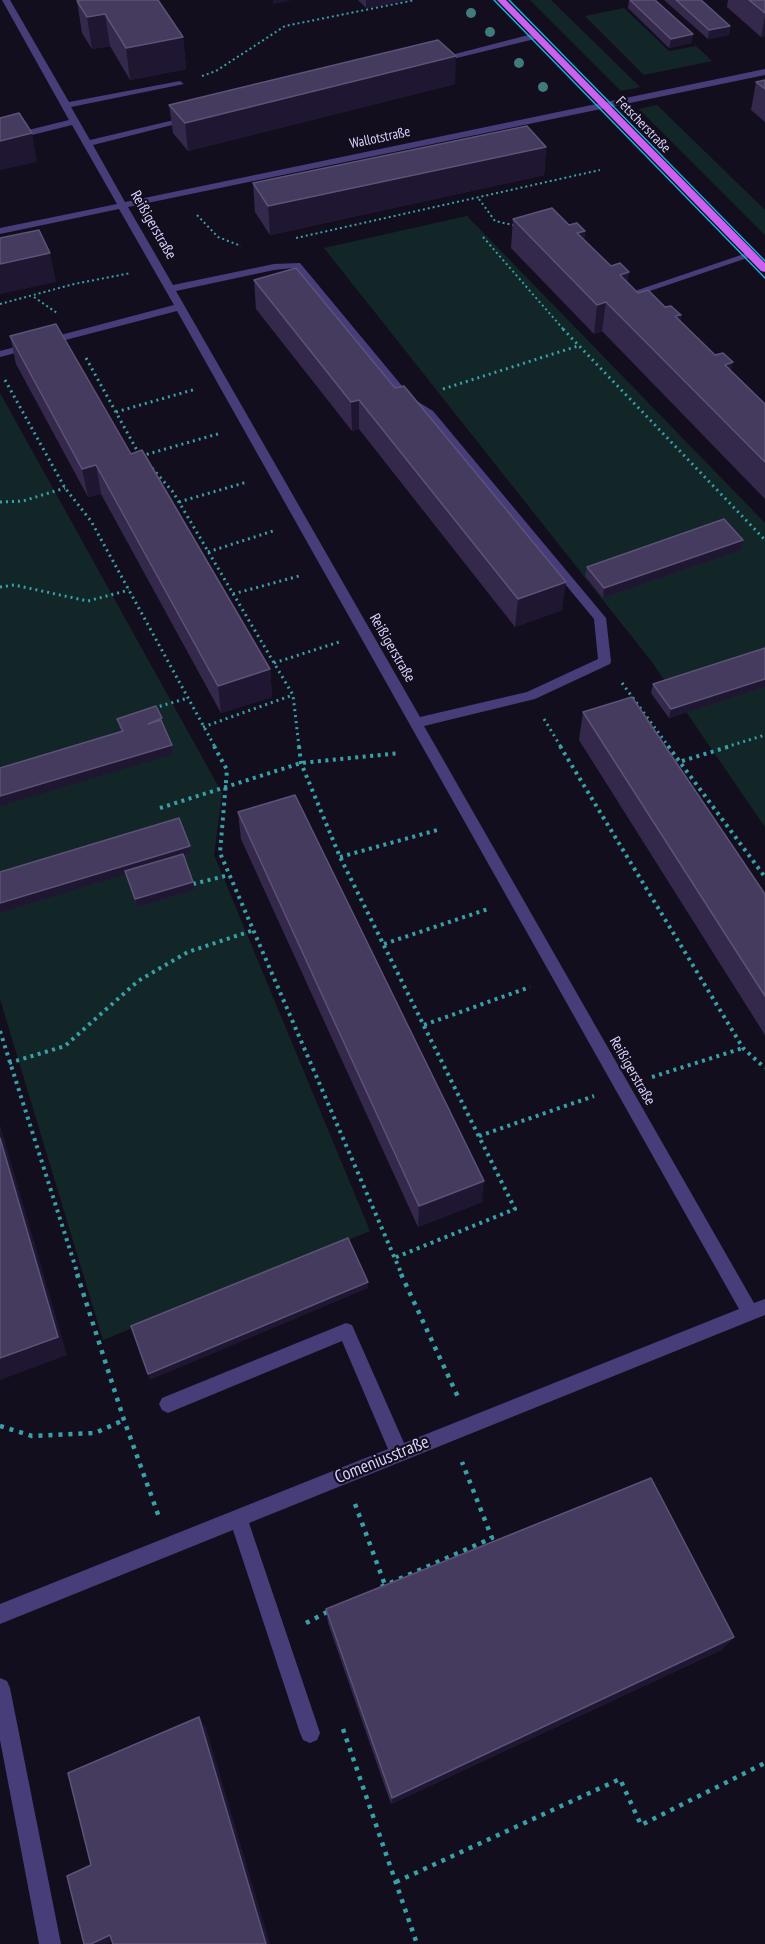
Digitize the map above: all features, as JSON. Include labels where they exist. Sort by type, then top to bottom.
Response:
[{"type":"main road","name":"Fetscherstraße","points":[[501,0],[765,269]]},
{"type":"street","name":"Reißigerstraße","points":[[6,0],[73,122],[158,267],[622,1087],[757,1310]]},
{"type":"street","points":[[425,63],[536,36]]},
{"type":"street","name":"Wallotstraße","points":[[0,231],[765,72]]},
{"type":"street","points":[[64,106],[180,84]]},
{"type":"street","points":[[87,144],[203,116]]},
{"type":"street","points":[[0,140],[73,122]]},
{"type":"street","points":[[650,309],[634,293],[751,255]]},
{"type":"street","points":[[170,289],[274,267],[296,265],[408,400],[429,413],[600,618],[605,661],[530,696],[416,723]]},
{"type":"street","points":[[0,354],[180,307]]},
{"type":"street","name":"Comeniusstraße","points":[[0,1614],[757,1310]]},
{"type":"street","points":[[168,1404],[346,1331],[399,1454]]},
{"type":"street","points":[[238,1518],[310,1733]]},
{"type":"street","points":[[0,1689],[50,1944]]},
{"type":"path","points":[[180,84],[216,71],[285,26],[415,0]]},
{"type":"path","points":[[293,239],[600,170]]},
{"type":"path","points":[[182,193],[205,226],[218,237],[244,247],[250,256],[274,267]]},
{"type":"path","points":[[478,198],[495,221],[523,227]]},
{"type":"path","points":[[483,237],[578,346],[765,540]]},
{"type":"path","points":[[0,304],[45,294],[74,284],[158,267]]},
{"type":"path","points":[[93,330],[86,359],[141,456],[179,502],[293,695],[301,763],[340,856],[515,1209],[393,1258]]},
{"type":"path","points":[[408,400],[578,346]]},
{"type":"path","points":[[0,372],[65,488],[91,521],[227,770],[220,853],[393,1258],[471,1424]]},
{"type":"path","points":[[116,412],[222,382]]},
{"type":"path","points":[[141,456],[248,426]]},
{"type":"path","points":[[179,502],[275,474]]},
{"type":"path","points":[[0,502],[23,501],[65,488]]},
{"type":"path","points":[[208,552],[302,522]]},
{"type":"path","points":[[233,594],[328,568]]},
{"type":"path","points":[[0,587],[14,585],[88,601],[129,590]]},
{"type":"path","points":[[274,663],[365,633]]},
{"type":"path","points":[[605,661],[682,761],[765,877]]},
{"type":"path","points":[[203,727],[293,695]]},
{"type":"path","points":[[530,696],[743,1048],[765,1068]]},
{"type":"path","points":[[147,710],[188,698]]},
{"type":"path","points":[[682,761],[765,735]]},
{"type":"path","points":[[160,808],[301,763],[431,750]]},
{"type":"path","points":[[340,856],[471,820]]},
{"type":"path","points":[[193,884],[229,875]]},
{"type":"path","points":[[384,944],[516,900]]},
{"type":"path","points":[[9,1063],[65,1046],[138,981],[188,952],[254,930]]},
{"type":"path","points":[[424,1025],[560,977]]},
{"type":"path","points":[[0,1031],[124,1420],[169,1546]]},
{"type":"path","points":[[479,1136],[743,1048]]},
{"type":"path","points":[[0,1426],[32,1436],[95,1433],[124,1420]]},
{"type":"path","points":[[375,1590],[492,1538],[451,1433]]},
{"type":"path","points":[[345,1475],[385,1585]]},
{"type":"path","points":[[310,1633],[306,1622],[335,1608]]},
{"type":"path","points":[[341,1724],[417,1944]]},
{"type":"path","points":[[396,1882],[620,1779],[641,1825],[765,1763]]},
{"type":"green space","points":[[530,0],[551,0],[640,87],[621,91]]},
{"type":"green space","points":[[624,8],[669,51],[696,46],[712,61],[644,75],[585,16]]},
{"type":"green space","points":[[657,105],[765,210],[765,235],[639,109]]},
{"type":"green space","points":[[467,216],[765,523],[765,827],[652,662],[324,248]]},
{"type":"green space","points":[[0,393],[222,793],[214,855],[370,1231],[103,1340],[0,999]]},
{"type":"building","points":[[158,0],[183,37],[126,48],[105,14],[87,17],[77,1]]},
{"type":"building","points":[[630,0],[655,0],[693,34],[671,39]]},
{"type":"building","points":[[676,0],[701,0],[730,26],[709,30]]},
{"type":"building","points":[[749,0],[765,0],[765,13]]},
{"type":"building","points":[[438,40],[456,56],[185,123],[169,105]]},
{"type":"building","points":[[765,80],[765,89],[756,82]]},
{"type":"building","points":[[19,113],[32,133],[0,141],[0,118]]},
{"type":"building","points":[[527,126],[546,147],[268,206],[253,183]]},
{"type":"building","points":[[552,208],[569,225],[577,223],[585,231],[577,233],[611,266],[620,263],[629,272],[620,275],[638,293],[648,290],[665,307],[671,306],[681,315],[675,316],[715,355],[723,353],[733,362],[725,365],[765,404],[765,462],[606,302],[597,305],[513,219]]},
{"type":"building","points":[[39,230],[50,253],[0,264],[0,238]]},
{"type":"building","points":[[296,268],[395,388],[404,386],[566,582],[518,599],[359,400],[351,402],[254,280]]},
{"type":"building","points":[[56,324],[131,454],[142,450],[270,669],[218,686],[96,465],[82,469],[10,336]]},
{"type":"building","points":[[724,519],[743,540],[604,588],[587,567]]},
{"type":"building","points":[[765,648],[765,679],[671,709],[653,684]]},
{"type":"building","points":[[632,697],[765,894],[765,996],[583,712]]},
{"type":"building","points":[[156,706],[162,718],[148,724],[161,720],[172,745],[0,796],[0,768],[123,731],[117,719]]},
{"type":"building","points":[[295,795],[484,1181],[419,1206],[238,812]]},
{"type":"building","points":[[179,818],[190,846],[0,903],[0,872]]},
{"type":"building","points":[[183,854],[193,882],[135,899],[125,871]]},
{"type":"building","points":[[0,1138],[58,1337],[0,1358]]},
{"type":"building","points":[[348,1238],[368,1282],[148,1374],[131,1326]]},
{"type":"building","points":[[651,1478],[734,1637],[392,1798],[326,1609]]},
{"type":"building","points":[[199,1717],[266,1944],[113,1944],[110,1935],[91,1944],[84,1944],[67,1876],[91,1865],[68,1773]]},
{"type":"tram line","points":[[494,0],[765,278]]},
{"type":"tram line","points":[[509,0],[765,261]]}]
